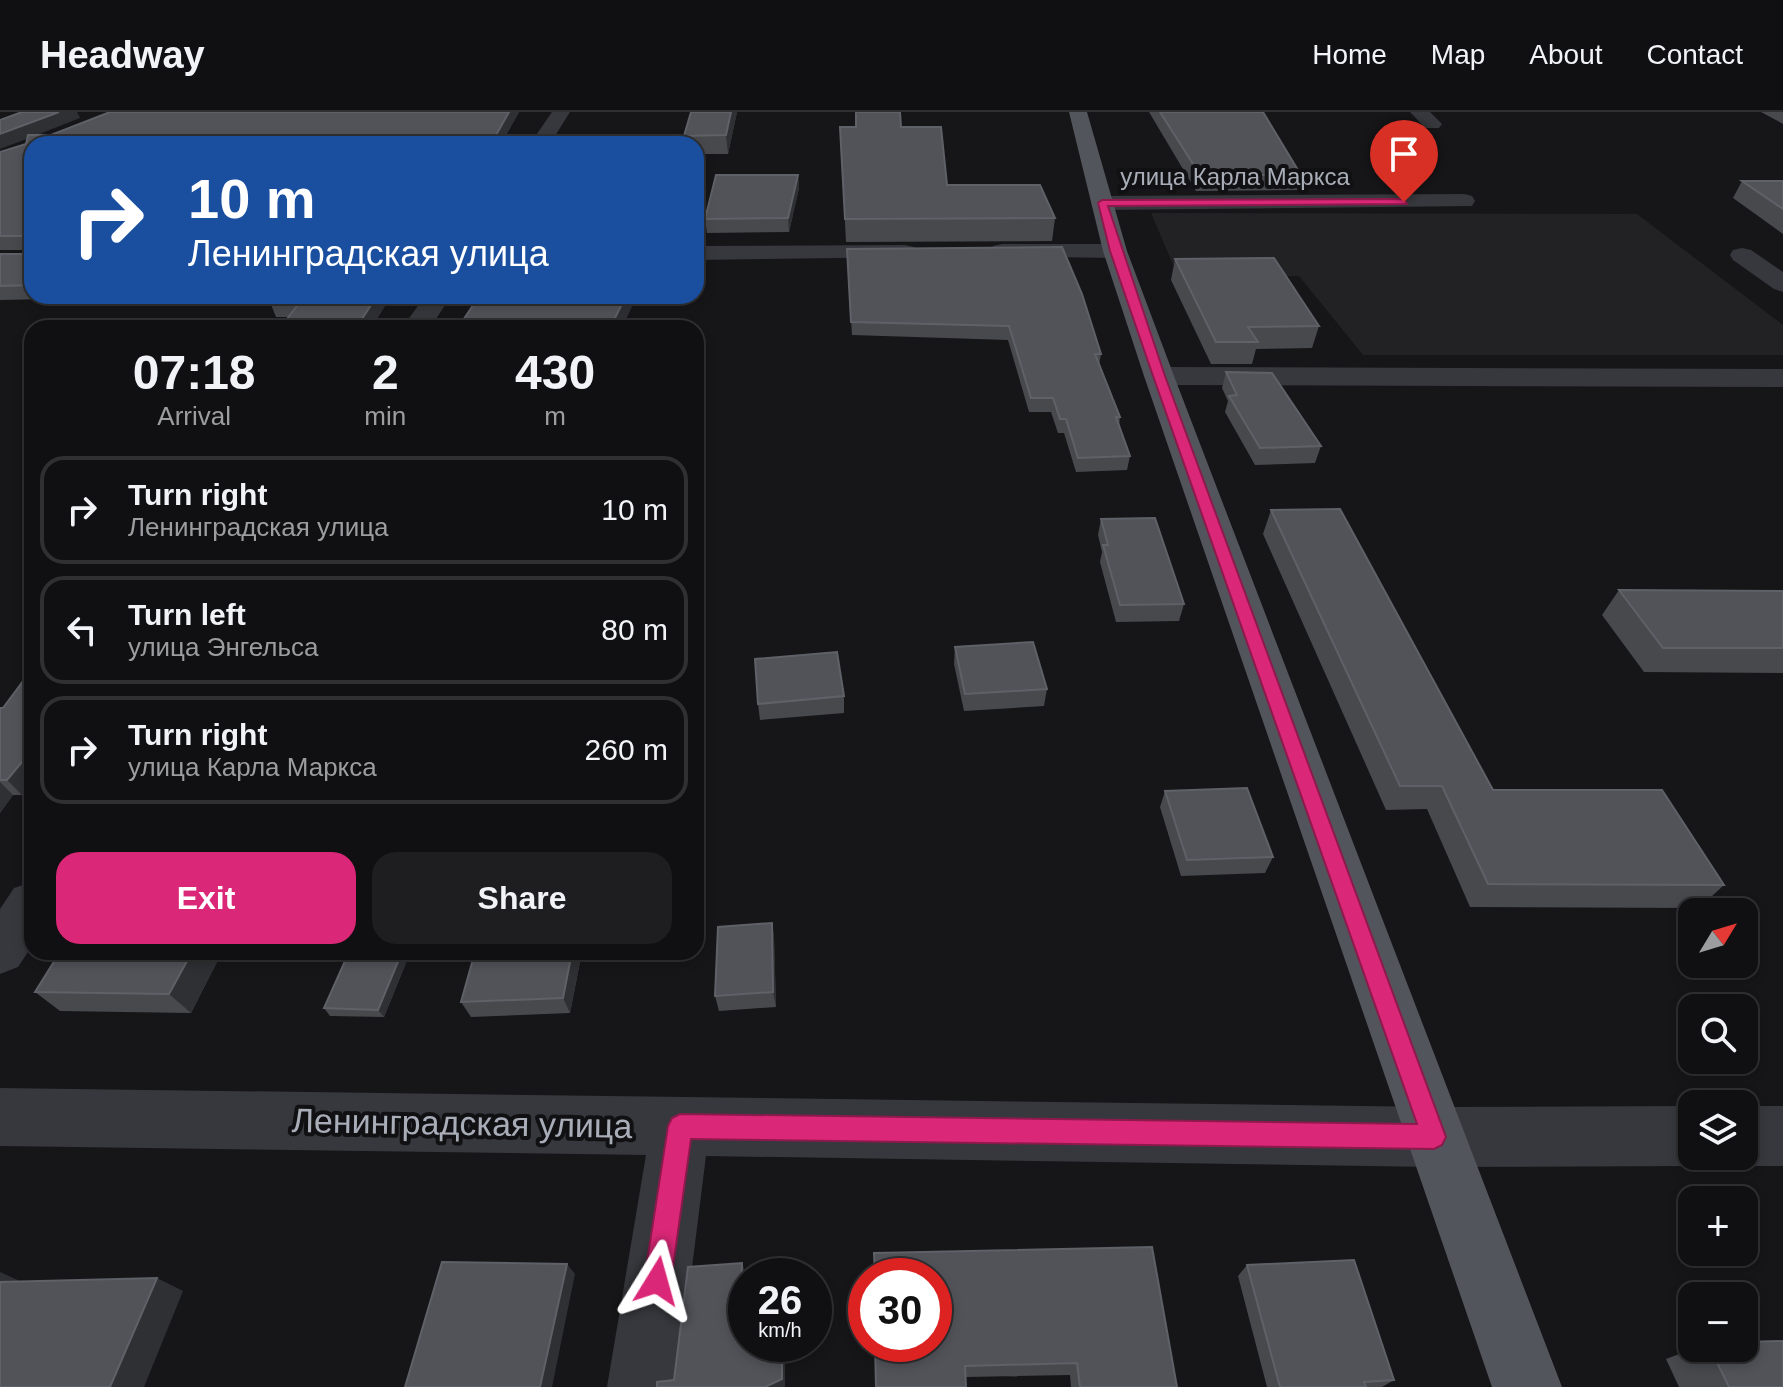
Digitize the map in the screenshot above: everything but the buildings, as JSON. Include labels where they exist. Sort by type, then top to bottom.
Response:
[{"type":"main road","points":[[1078,112],[1115,251],[1159,376],[1527,1387]]},
{"type":"street","points":[[545,136],[561,112]]},
{"type":"street","name":"улица Карла Маркса","points":[[1102,203],[1464,201]]},
{"type":"street","points":[[976,251],[1115,251]]},
{"type":"street","points":[[704,253],[929,252]]},
{"type":"street","points":[[1783,254],[1742,255],[1783,284]]},
{"type":"street","points":[[1159,376],[1783,378]]},
{"type":"street","points":[[0,951],[24,915]]},
{"type":"street","name":"Ленинградская улица","points":[[0,1117],[1434,1137],[1678,1136]]},
{"type":"street","points":[[642,1387],[680,1126]]},
{"type":"street","points":[[1758,1136],[1783,1136]]},
{"type":"shaded area","points":[[1151,213],[1637,214],[1783,325],[1783,355],[1363,355],[1299,276],[1178,276]]},
{"type":"route","points":[[657,1281],[680,1126],[1434,1137],[1159,376],[1115,251],[1102,203],[1404,202]]}]
